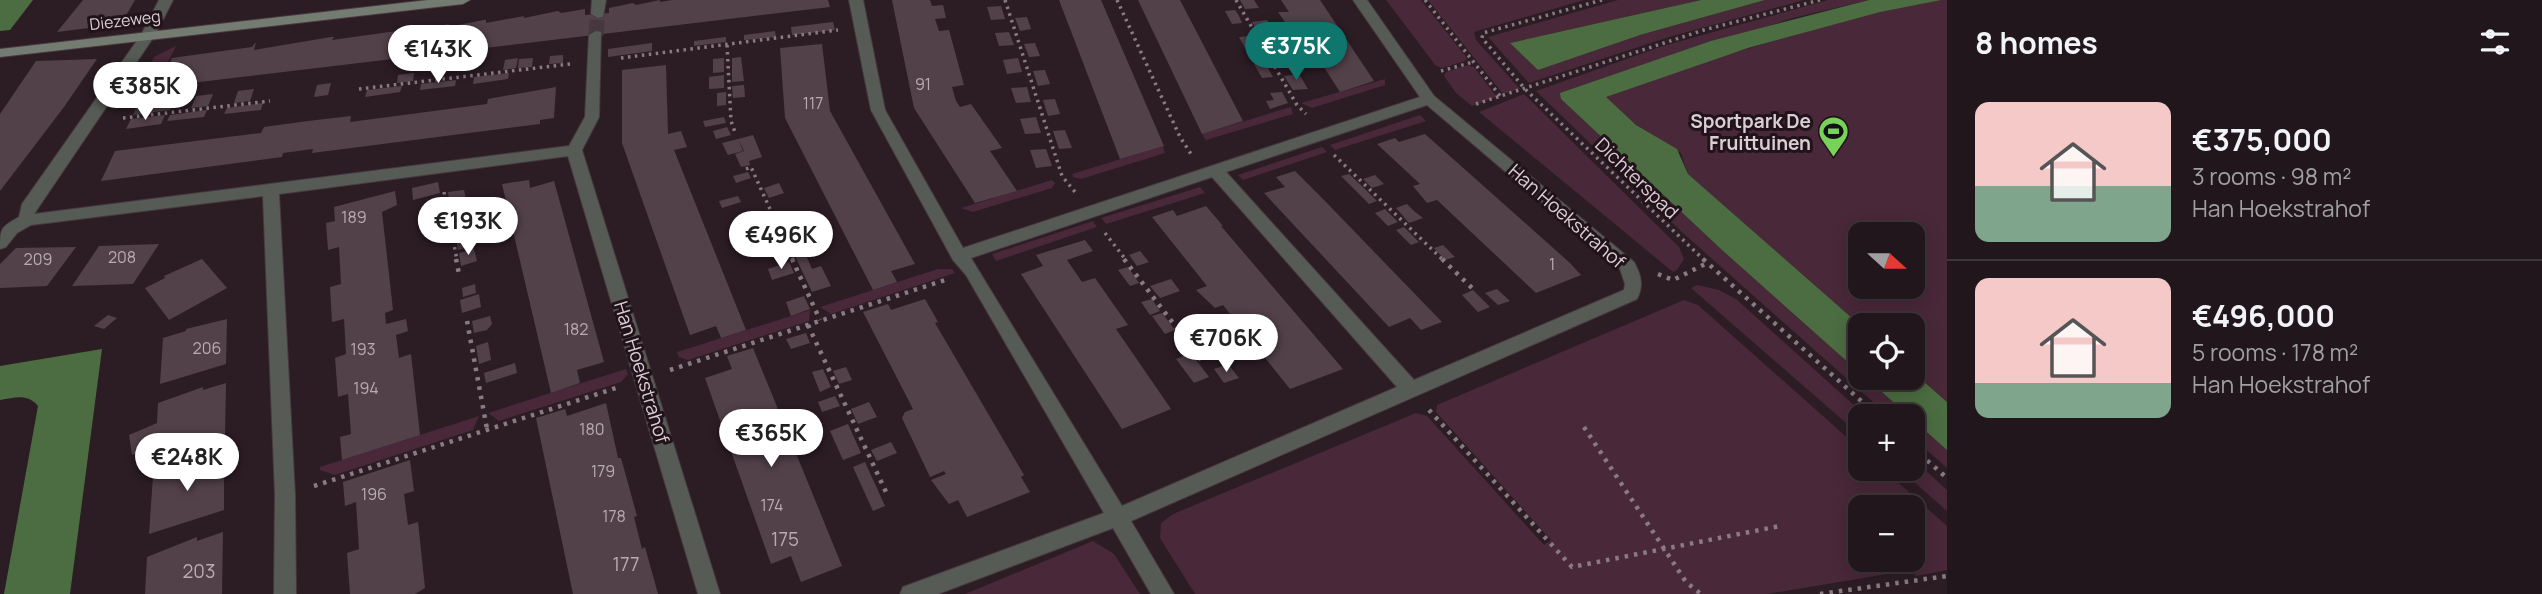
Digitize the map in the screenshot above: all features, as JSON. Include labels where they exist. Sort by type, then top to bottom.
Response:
[{"type":"street","points":[[29,219],[26,215],[28,208],[148,35],[166,0]]},
{"type":"street","name":"Diezeweg","points":[[0,52],[463,0]]},
{"type":"street","points":[[856,0],[878,110],[959,256],[972,271],[1163,594]]},
{"type":"street","name":"Han Hoekstrahof","points":[[912,594],[1118,517],[1631,294],[1634,284],[1631,273],[1621,260],[1429,99],[1360,0]]},
{"type":"street","points":[[0,243],[11,229],[29,219],[271,191],[574,150],[592,117],[596,35]]},
{"type":"street","points":[[959,256],[1429,99]]},
{"type":"street","name":"Han Hoekstrahof","points":[[574,150],[709,594]]},
{"type":"street","points":[[1210,173],[1410,389]]},
{"type":"street","points":[[271,191],[285,495],[285,594]]},
{"type":"path","points":[[1117,0],[1181,136],[1210,173]]},
{"type":"path","points":[[1236,0],[1297,105],[1322,136],[1472,288]]},
{"type":"path","points":[[1425,0],[1501,97]]},
{"type":"path","name":"Dichterspad","points":[[1602,0],[1483,33],[1483,41],[1525,89],[1707,263],[1865,404]]},
{"type":"path","points":[[1447,114],[1704,30],[1820,0]]},
{"type":"path","points":[[359,89],[862,27]]},
{"type":"path","points":[[727,45],[731,121],[736,135]]},
{"type":"path","points":[[1445,82],[1438,72],[1473,62]]},
{"type":"path","points":[[90,122],[270,101]]},
{"type":"path","points":[[746,169],[751,167],[820,320]]},
{"type":"path","points":[[440,168],[459,274]]},
{"type":"path","points":[[1621,260],[1672,280],[1707,263]]},
{"type":"path","points":[[467,321],[487,429]]},
{"type":"path","points":[[808,325],[886,492]]},
{"type":"path","points":[[1410,389],[1572,567],[1780,526]]},
{"type":"path","points":[[1584,427],[1686,582],[1701,594]]},
{"type":"path","points":[[1925,458],[1947,478]]},
{"type":"path","points":[[1820,594],[1947,576]]},
{"type":"shaded area","points":[[0,0],[33,0],[10,30],[0,31]]},
{"type":"shaded area","points":[[1386,0],[1421,0],[1467,58],[1465,61],[1442,68],[1436,66]]},
{"type":"shaded area","points":[[1428,0],[1584,0],[1474,32],[1476,40],[1520,89],[1503,94]]},
{"type":"shaded area","points":[[1618,0],[1701,0],[1510,43],[1640,35],[1765,0],[1804,0],[1669,37],[1529,83],[1488,37]]},
{"type":"shaded area","points":[[1701,0],[1765,0],[1640,35],[1538,70],[1510,43]]},
{"type":"shaded area","points":[[1828,0],[1869,0],[1793,18],[1561,93],[1561,99],[1722,250],[1848,362],[1848,380],[1683,233],[1536,91],[1663,46]]},
{"type":"shaded area","points":[[1869,0],[1941,0],[1880,12],[1748,48],[1606,97],[1636,125],[1677,149],[1688,174],[1848,314],[1848,362],[1722,250],[1561,99],[1560,93],[1711,41]]},
{"type":"shaded area","name":"Sportpark De Fruittuinen","points":[[1913,0],[1947,0],[1947,402],[1925,383],[1925,313],[1848,314],[1688,174],[1681,153],[1636,125],[1605,97],[1716,58]]},
{"type":"shaded area","points":[[176,46],[158,83],[140,86],[154,57]]},
{"type":"shaded area","points":[[1468,65],[1474,67],[1497,97],[1472,106],[1456,93],[1444,76],[1446,72]]},
{"type":"shaded area","points":[[1385,79],[1385,85],[1312,108],[1301,103]]},
{"type":"shaded area","points":[[1524,94],[1679,247],[1684,259],[1677,270],[1673,272],[1479,112]]},
{"type":"shaded area","points":[[1291,107],[1293,114],[1206,140],[1202,134]]},
{"type":"shaded area","points":[[1420,115],[1426,121],[1335,150],[1330,145]]},
{"type":"shaded area","points":[[1163,146],[1165,153],[1081,179],[1073,177],[1072,174]]},
{"type":"shaded area","points":[[1322,147],[1327,152],[1243,180],[1238,175]]},
{"type":"shaded area","points":[[1052,180],[1055,183],[1052,188],[973,212],[961,208]]},
{"type":"shaded area","points":[[1200,187],[1205,193],[1106,224],[1101,218]]},
{"type":"shaded area","points":[[1093,221],[1097,227],[996,261],[992,254]]},
{"type":"shaded area","points":[[938,269],[952,269],[955,273],[831,314],[820,307]]},
{"type":"shaded area","points":[[1697,285],[1719,290],[1736,299],[1853,404],[1848,404],[1848,425],[1691,288]]},
{"type":"shaded area","points":[[1684,300],[1698,305],[1848,438],[1848,481],[1896,481],[1912,495],[1848,495],[1848,572],[1899,572],[1767,594],[1195,594],[1160,538],[1161,523],[1173,514],[1416,413],[1427,416],[1544,545],[1551,540],[1436,412],[1437,405]]},
{"type":"shaded area","points":[[810,310],[809,321],[688,360],[679,357],[677,352]]},
{"type":"shaded area","points":[[102,349],[70,594],[4,594],[38,406],[25,398],[0,400],[0,366]]},
{"type":"shaded area","points":[[626,369],[628,374],[621,382],[499,421],[488,413]]},
{"type":"shaded area","points":[[1925,383],[1947,402],[1947,450],[1925,431],[1925,404],[1895,404],[1880,390],[1925,390]]},
{"type":"shaded area","points":[[1860,390],[1880,390],[1895,404],[1875,404]]},
{"type":"shaded area","points":[[479,416],[473,430],[335,475],[320,470],[320,467]]},
{"type":"shaded area","points":[[1925,431],[1947,450],[1947,468],[1925,449]]},
{"type":"shaded area","points":[[1925,470],[1947,490],[1947,511],[1913,481],[1925,481]]},
{"type":"shaded area","points":[[1925,506],[1947,526],[1947,570],[1916,576],[1913,572],[1925,572]]},
{"type":"shaded area","points":[[1093,541],[1114,554],[1140,594],[965,594]]},
{"type":"building","points":[[83,0],[135,0],[121,24],[57,32]]},
{"type":"building","points":[[660,0],[828,0],[830,7],[158,87],[172,58],[252,47],[256,42],[254,50],[331,37],[334,37],[332,40],[411,29],[410,32],[449,24],[448,27],[484,20],[486,23],[558,11],[561,13],[585,9],[585,15],[609,13],[609,8]]},
{"type":"building","points":[[892,0],[930,0],[932,6],[943,5],[946,18],[935,19],[939,31],[949,30],[964,85],[952,87],[956,101],[960,107],[971,104],[1002,148],[990,151],[1017,191],[975,203],[914,108]]},
{"type":"building","points":[[1059,0],[1101,0],[1164,146],[1120,159]]},
{"type":"building","points":[[1138,0],[1180,0],[1243,121],[1202,134]]},
{"type":"building","points":[[1240,0],[1254,0],[1259,8],[1245,9]]},
{"type":"building","points":[[1281,0],[1320,0],[1374,81],[1340,92],[1296,24],[1287,25],[1278,12],[1289,12]]},
{"type":"building","points":[[1001,6],[1005,19],[991,20],[987,7]]},
{"type":"building","points":[[1235,10],[1242,23],[1232,24],[1225,11]]},
{"type":"building","points":[[1027,17],[1031,29],[1020,31],[1015,18]]},
{"type":"building","points":[[1267,20],[1274,33],[1260,35],[1252,22]]},
{"type":"building","points":[[833,22],[835,30],[792,35],[791,27]]},
{"type":"building","points":[[775,31],[776,37],[744,40],[744,35]]},
{"type":"building","points":[[1009,32],[1014,45],[999,46],[995,33]]},
{"type":"building","points":[[1249,36],[1257,49],[1246,50],[1239,37]]},
{"type":"building","points":[[726,37],[726,42],[694,46],[694,41]]},
{"type":"building","points":[[652,43],[652,51],[608,57],[608,49]]},
{"type":"building","points":[[1035,43],[1040,56],[1029,57],[1024,44]]},
{"type":"building","points":[[822,44],[830,111],[915,264],[891,271],[897,282],[873,290],[785,118],[780,48]]},
{"type":"building","points":[[1282,47],[1290,60],[1276,62],[1268,48]]},
{"type":"building","points":[[563,55],[563,63],[549,64],[550,56]]},
{"type":"building","points":[[741,57],[744,81],[732,82],[732,58]]},
{"type":"building","points":[[518,58],[516,68],[503,70],[505,60]]},
{"type":"building","points":[[533,58],[532,67],[518,68],[519,59]]},
{"type":"building","points":[[724,58],[724,72],[713,73],[713,59]]},
{"type":"building","points":[[1018,58],[1022,72],[1007,74],[1003,60]]},
{"type":"building","points":[[97,59],[0,191],[0,114],[36,61]]},
{"type":"building","points":[[1265,63],[1273,77],[1262,78],[1254,64]]},
{"type":"building","points":[[666,65],[668,134],[681,131],[687,147],[674,150],[746,330],[721,338],[716,326],[690,335],[622,143],[622,70]]},
{"type":"building","points":[[1045,70],[1050,84],[1038,86],[1033,71]]},
{"type":"building","points":[[414,73],[413,81],[397,83],[398,75]]},
{"type":"building","points":[[509,73],[508,79],[473,84],[474,77]]},
{"type":"building","points":[[1299,74],[1308,89],[1293,90],[1284,76]]},
{"type":"building","points":[[724,75],[724,88],[709,89],[709,77]]},
{"type":"building","points":[[456,80],[455,86],[420,90],[421,84]]},
{"type":"building","points":[[331,83],[328,95],[314,97],[317,85]]},
{"type":"building","points":[[744,85],[745,97],[733,98],[732,86]]},
{"type":"building","points":[[402,86],[400,92],[365,97],[367,90]]},
{"type":"building","points":[[556,87],[554,118],[540,120],[540,124],[312,153],[313,149],[283,153],[282,157],[101,181],[115,151],[261,133],[264,127],[308,121],[351,116],[350,122],[487,104],[488,99]]},
{"type":"building","points":[[1027,87],[1031,102],[1016,103],[1011,88]]},
{"type":"building","points":[[254,89],[250,101],[234,103],[238,91]]},
{"type":"building","points":[[726,92],[726,105],[717,106],[717,93]]},
{"type":"building","points":[[1282,92],[1288,103],[1270,109],[1266,101],[1274,100],[1270,93]]},
{"type":"building","points":[[213,94],[208,106],[191,108],[196,96]]},
{"type":"building","points":[[1055,99],[1060,114],[1048,116],[1043,100]]},
{"type":"building","points":[[174,102],[170,110],[133,115],[137,106]]},
{"type":"building","points":[[263,103],[261,110],[224,114],[227,108]]},
{"type":"building","points":[[207,110],[204,117],[167,121],[170,115]]},
{"type":"building","points":[[165,115],[161,124],[126,129],[131,119]]},
{"type":"building","points":[[724,117],[726,123],[705,127],[703,121]]},
{"type":"building","points":[[1036,117],[1041,133],[1025,134],[1020,119]]},
{"type":"building","points":[[727,127],[731,135],[716,139],[713,131]]},
{"type":"building","points":[[1065,130],[1072,148],[1059,149],[1053,131]]},
{"type":"building","points":[[1425,134],[1581,275],[1536,293],[1437,200],[1427,203],[1413,186],[1420,184],[1377,144],[1395,138],[1399,142]]},
{"type":"building","points":[[753,135],[762,157],[741,167],[735,154],[744,151],[738,139]]},
{"type":"building","points":[[738,139],[743,151],[728,155],[722,143]]},
{"type":"building","points":[[1046,149],[1052,166],[1036,168],[1030,150]]},
{"type":"building","points":[[1295,171],[1442,322],[1421,330],[1410,318],[1389,327],[1264,193],[1285,187],[1276,177]]},
{"type":"building","points":[[748,172],[751,178],[736,183],[733,176]]},
{"type":"building","points":[[1349,174],[1377,201],[1369,204],[1341,176]]},
{"type":"building","points":[[1375,175],[1384,184],[1372,188],[1363,179]]},
{"type":"building","points":[[529,180],[530,188],[554,181],[604,362],[577,370],[580,383],[551,393],[502,184]]},
{"type":"building","points":[[438,182],[440,193],[413,200],[412,188]]},
{"type":"building","points":[[779,183],[784,193],[769,198],[764,188]]},
{"type":"building","points":[[464,190],[468,208],[451,212],[448,192]]},
{"type":"building","points":[[395,191],[397,205],[382,212],[393,310],[385,313],[386,324],[406,319],[408,331],[396,335],[399,358],[411,354],[420,435],[342,460],[340,437],[351,434],[348,394],[338,397],[335,358],[346,354],[344,319],[332,322],[330,287],[341,284],[339,247],[328,250],[326,223],[335,221],[334,207]]},
{"type":"building","points":[[738,196],[741,202],[722,208],[719,201]]},
{"type":"building","points":[[1407,204],[1423,218],[1409,223],[1396,208]]},
{"type":"building","points":[[1206,206],[1343,369],[1290,389],[1223,305],[1215,308],[1196,290],[1207,286],[1152,217],[1173,210],[1177,216]]},
{"type":"building","points":[[1385,209],[1398,222],[1388,226],[1375,213]]},
{"type":"building","points":[[786,211],[797,235],[787,238],[776,214]]},
{"type":"building","points":[[463,213],[466,228],[455,231],[452,217]]},
{"type":"building","points":[[769,216],[777,238],[762,243],[759,236],[765,234],[758,219]]},
{"type":"building","points":[[1404,227],[1419,242],[1411,245],[1396,230]]},
{"type":"building","points":[[469,236],[471,246],[458,250],[456,239]]},
{"type":"building","points":[[1085,240],[1093,251],[1067,260],[1082,282],[1095,278],[1128,325],[1116,329],[1171,409],[1122,429],[1021,274],[1043,266],[1036,255]]},
{"type":"building","points":[[159,244],[133,284],[72,286],[99,246]]},
{"type":"building","points":[[1443,245],[1455,257],[1445,260],[1434,248]]},
{"type":"building","points":[[76,247],[47,286],[0,288],[0,264],[16,248]]},
{"type":"building","points":[[474,249],[477,261],[461,266],[459,253]]},
{"type":"building","points":[[1140,251],[1149,262],[1137,266],[1129,255]]},
{"type":"building","points":[[805,253],[812,269],[821,266],[831,286],[812,292],[795,256]]},
{"type":"building","points":[[202,259],[227,288],[169,320],[145,288]]},
{"type":"building","points":[[789,262],[794,273],[772,280],[768,269]]},
{"type":"building","points":[[1128,267],[1139,283],[1130,286],[1118,270]]},
{"type":"building","points":[[1171,279],[1180,291],[1160,298],[1150,286]]},
{"type":"building","points":[[475,284],[476,293],[463,297],[462,288]]},
{"type":"building","points":[[1497,289],[1510,301],[1498,305],[1485,293]]},
{"type":"building","points":[[1473,290],[1490,307],[1478,312],[1462,295]]},
{"type":"building","points":[[479,294],[481,307],[462,313],[460,300]]},
{"type":"building","points":[[804,296],[810,309],[791,316],[786,302]]},
{"type":"building","points":[[925,299],[938,322],[935,323],[1024,475],[1021,477],[1030,492],[967,517],[958,500],[949,504],[931,480],[946,474],[944,471],[930,477],[902,418],[905,412],[913,409],[863,312],[888,304],[891,310]]},
{"type":"building","points":[[1152,299],[1160,311],[1150,315],[1141,302]]},
{"type":"building","points":[[1162,313],[1175,330],[1165,334],[1152,316]]},
{"type":"building","points":[[108,315],[117,318],[104,329],[94,326]]},
{"type":"building","points":[[490,316],[492,324],[487,330],[474,333],[472,321]]},
{"type":"building","points":[[227,319],[226,364],[160,384],[163,338]]},
{"type":"building","points":[[806,333],[810,343],[791,349],[786,339]]},
{"type":"building","points":[[488,342],[491,360],[479,364],[476,346]]},
{"type":"building","points":[[753,348],[842,566],[801,582],[791,556],[771,564],[705,378],[732,369],[727,356]]},
{"type":"building","points":[[1191,353],[1209,377],[1194,383],[1176,359]]},
{"type":"building","points":[[515,363],[517,373],[486,383],[484,373]]},
{"type":"building","points":[[1228,364],[1239,378],[1224,383],[1214,369]]},
{"type":"building","points":[[846,367],[852,380],[839,384],[833,371]]},
{"type":"building","points":[[823,369],[831,387],[820,392],[812,372]]},
{"type":"building","points":[[226,383],[225,434],[155,454],[155,448],[132,455],[129,435],[157,423],[158,403],[203,387],[203,390]]},
{"type":"building","points":[[835,396],[840,406],[822,412],[818,402]]},
{"type":"building","points":[[869,402],[877,417],[858,424],[851,409]]},
{"type":"building","points":[[606,403],[618,458],[621,458],[637,516],[634,517],[642,549],[645,547],[658,594],[573,594],[536,418],[565,409],[567,416]]},
{"type":"building","points":[[848,424],[861,453],[843,460],[830,431]]},
{"type":"building","points":[[891,442],[897,453],[877,461],[871,450]]},
{"type":"building","points":[[224,454],[224,510],[149,534],[153,476],[200,458],[200,461]]},
{"type":"building","points":[[410,460],[414,491],[404,494],[408,525],[418,522],[425,588],[415,594],[350,594],[347,553],[359,549],[356,502],[345,506],[343,482]]},
{"type":"building","points":[[865,462],[885,506],[873,511],[853,467]]},
{"type":"building","points":[[223,532],[222,594],[145,594],[147,557],[197,537],[197,541]]},
{"type":"tunnel","points":[[596,35],[598,14]]},
{"type":"place","name":"Sportpark De Fruittuinen","points":[[1834,159]]}]
